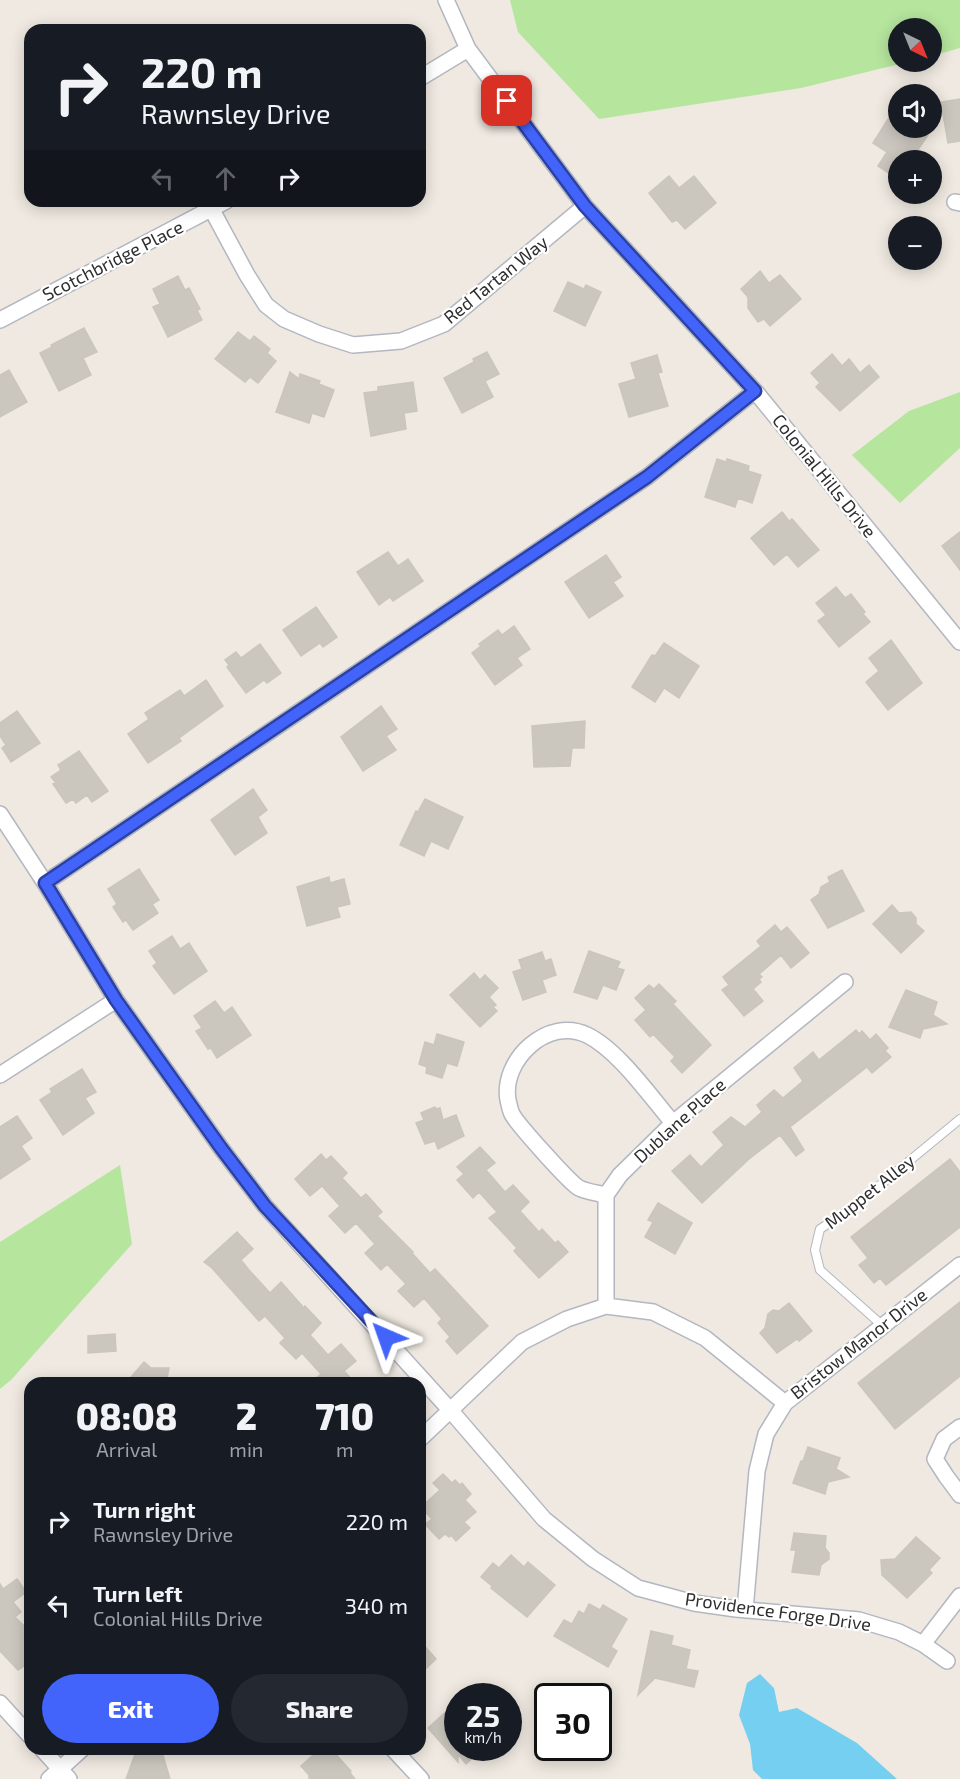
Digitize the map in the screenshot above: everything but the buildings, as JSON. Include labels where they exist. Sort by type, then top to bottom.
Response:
[{"type":"street","name":"Colonial Hills Drive","points":[[446,0],[468,49],[585,206],[755,391],[960,642]]},
{"type":"street","points":[[426,74],[468,49]]},
{"type":"street","name":"Red Tartan Way","points":[[212,210],[266,305],[284,318],[319,334],[353,345],[401,341],[444,324],[585,206]]},
{"type":"street","name":"Scotchbridge Place","points":[[0,320],[217,207]]},
{"type":"street","points":[[45,883],[647,477],[755,391]]},
{"type":"street","name":"Providence Forge Drive","points":[[0,814],[116,1000],[221,1148],[265,1206],[420,1377]]},
{"type":"street","name":"Dublane Place","points":[[606,1195],[620,1175],[673,1123],[845,982]]},
{"type":"street","points":[[0,1075],[116,1000]]},
{"type":"street","points":[[606,1306],[606,1195],[578,1188],[512,1115],[508,1098],[509,1076],[520,1055],[536,1040],[564,1030],[585,1034],[605,1046],[673,1123]]},
{"type":"street","name":"Bristow Manor Drive","points":[[745,1610],[757,1470],[766,1434],[784,1403],[960,1265]]},
{"type":"street","points":[[426,1434],[522,1342],[567,1318],[606,1306],[652,1312],[705,1338],[784,1403]]},
{"type":"street","name":"Providence Forge Drive","points":[[426,1383],[544,1519],[593,1559],[638,1588],[694,1603],[859,1620],[899,1632],[923,1644],[947,1661]]},
{"type":"street","points":[[960,1427],[944,1440],[936,1459],[960,1495]]},
{"type":"street","points":[[923,1644],[960,1596]]},
{"type":"street","points":[[0,1703],[24,1729]]},
{"type":"street","points":[[46,1755],[60,1776],[77,1755]]},
{"type":"street","points":[[399,1755],[421,1779]]},
{"type":"lane","name":"Muppet Alley","points":[[883,1326],[820,1270],[815,1250],[820,1229],[851,1209],[960,1119]]},
{"type":"green space","points":[[510,0],[960,0],[960,48],[942,53],[942,18],[888,18],[888,67],[801,88],[599,119],[518,32]]},
{"type":"green space","points":[[960,392],[960,448],[900,503],[852,455],[909,411]]},
{"type":"green space","points":[[120,1165],[132,1244],[11,1380],[0,1389],[0,1242]]},
{"type":"water","points":[[760,1674],[774,1688],[779,1712],[797,1708],[857,1743],[897,1779],[762,1779],[753,1770],[750,1744],[739,1715],[747,1683]]},
{"type":"route","points":[[386,1337],[265,1206],[221,1148],[116,1000],[45,883],[647,477],[755,391],[585,206],[507,101]]}]
